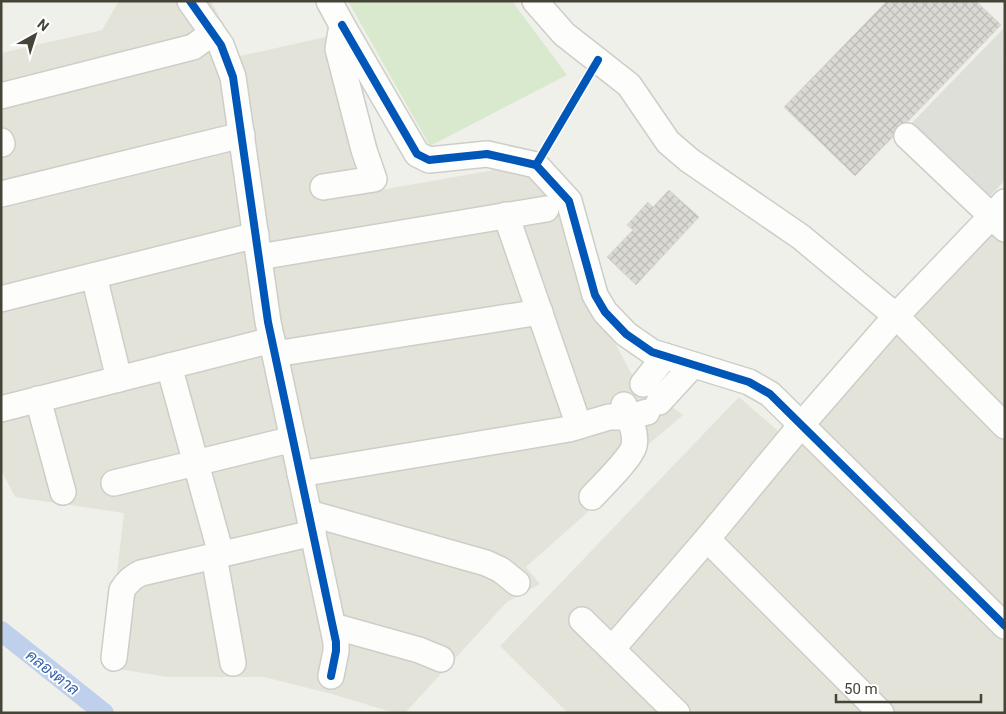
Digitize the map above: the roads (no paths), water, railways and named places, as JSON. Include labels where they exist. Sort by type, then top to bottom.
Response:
[{"type":"street","points":[[190,1],[221,45],[233,77],[257,246],[274,347],[333,626],[336,651],[330,676]]},
{"type":"street","points":[[330,1],[417,154],[429,160],[487,154],[536,165],[569,201],[595,295],[605,312],[626,334],[652,352],[749,382],[770,394],[1005,626]]},
{"type":"street","points":[[535,1],[564,34],[629,85],[668,142],[689,160],[800,237],[896,316],[1005,426]]},
{"type":"street","points":[[323,187],[374,179],[364,150],[338,49],[342,25]]},
{"type":"street","points":[[1,96],[193,47],[204,39],[211,30]]},
{"type":"street","points":[[1,194],[242,135]]},
{"type":"street","points":[[612,649],[896,316],[1000,216],[908,136]]},
{"type":"street","points":[[1,299],[94,276],[257,246],[546,209]]},
{"type":"street","points":[[506,215],[579,426]]},
{"type":"street","points":[[94,276],[119,378]]},
{"type":"street","points":[[1,409],[170,366],[274,347],[540,312]]},
{"type":"street","points":[[592,496],[630,454],[634,445],[635,405],[665,356]]},
{"type":"street","points":[[300,474],[579,426],[635,405],[694,365]]},
{"type":"street","points":[[170,366],[196,463],[217,555],[233,663]]},
{"type":"street","points":[[38,399],[63,492]]},
{"type":"street","points":[[114,483],[293,439]]},
{"type":"street","points":[[114,658],[122,590],[130,579],[141,573],[217,555],[311,523],[486,563],[501,570],[517,583]]},
{"type":"street","points":[[707,539],[881,713]]},
{"type":"street","points":[[582,620],[677,713]]},
{"type":"street","points":[[333,626],[419,650],[441,659]]},
{"type":"waterway","name":"คลองตาล","points":[[1,631],[104,713]]}]
